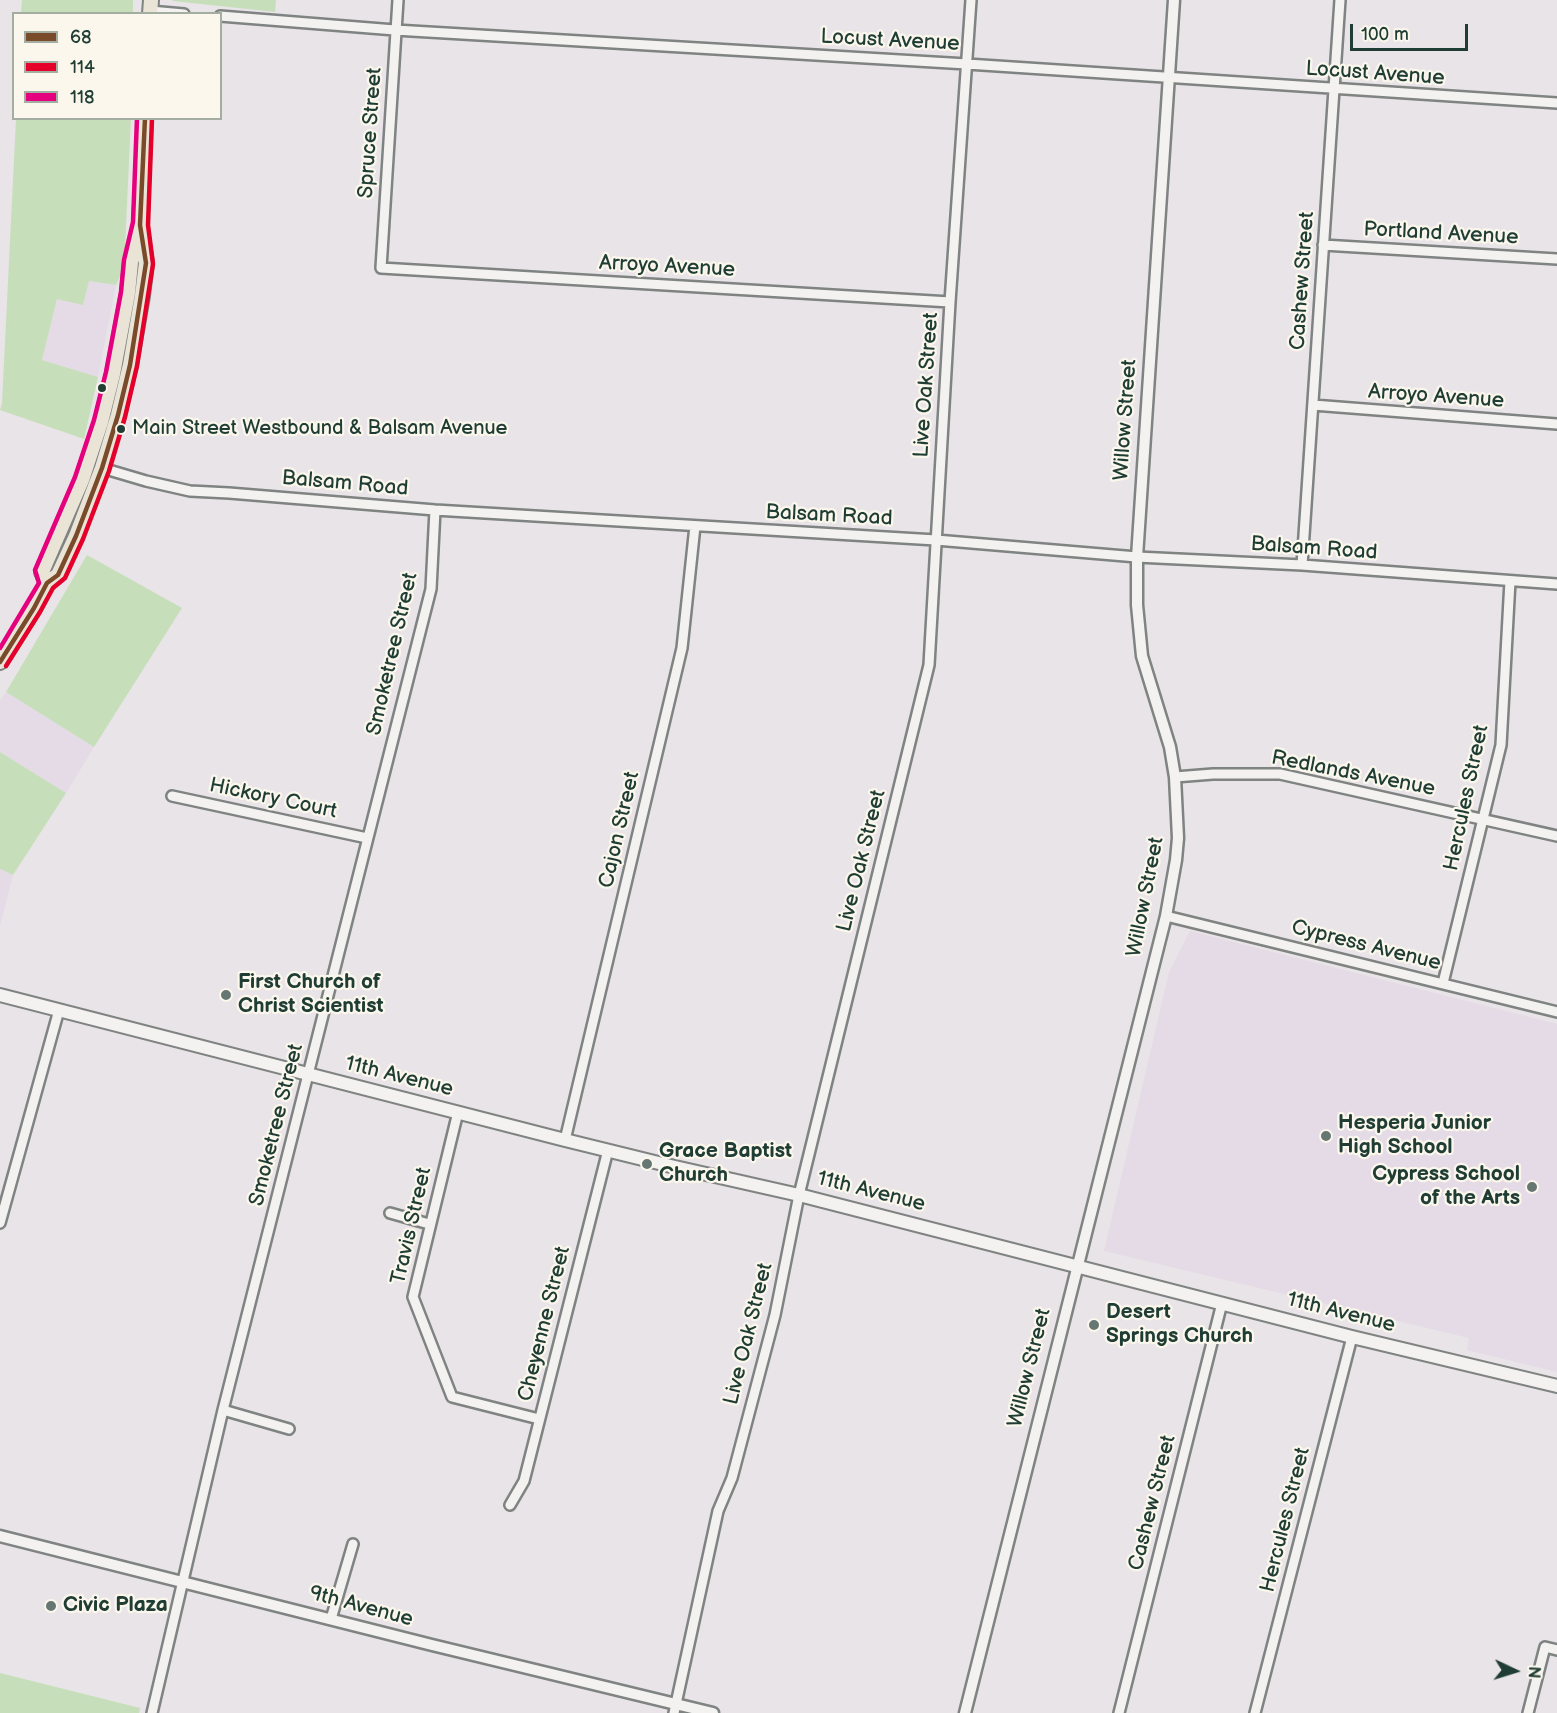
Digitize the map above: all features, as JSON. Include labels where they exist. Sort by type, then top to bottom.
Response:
[{"type":"main road","points":[[47,583],[42,572],[82,480],[101,422],[113,374],[128,293],[131,262],[140,223],[145,120]]},
{"type":"main road","points":[[0,662],[47,583],[58,575],[76,536],[102,468],[128,375],[142,296],[146,263],[140,223]]},
{"type":"main road","points":[[102,468],[99,454],[112,399],[113,374]]},
{"type":"main road","name":"11th Avenue","points":[[0,995],[565,1140],[955,1233],[1352,1337],[1557,1386]]},
{"type":"street","name":"Spruce Street","points":[[381,268],[398,0]]},
{"type":"street","name":"Live Oak Street","points":[[676,1708],[718,1510],[732,1478],[775,1315],[799,1195],[929,665],[950,302],[971,0]]},
{"type":"street","name":"Willow Street","points":[[965,1713],[1173,882],[1178,838],[1175,777],[1170,747],[1139,640],[1137,557],[1174,0]]},
{"type":"street","name":"Cashew Street","points":[[1302,565],[1340,0]]},
{"type":"street","points":[[150,8],[173,12]]},
{"type":"street","name":"Locust Avenue","points":[[222,16],[395,30],[967,64],[1557,103]]},
{"type":"street","name":"Portland Avenue","points":[[1323,245],[1557,259]]},
{"type":"street","name":"Arroyo Avenue","points":[[381,268],[950,302]]},
{"type":"street","name":"Arroyo Avenue","points":[[1313,405],[1557,424]]},
{"type":"street","name":"Balsam Road","points":[[102,468],[190,491],[229,492],[435,510],[936,540],[1137,557],[1302,565],[1557,584]]},
{"type":"street","name":"Smoketree Street","points":[[152,1713],[224,1410],[431,589],[435,510]]},
{"type":"street","name":"Cajon Street","points":[[565,1140],[682,648],[695,526]]},
{"type":"street","name":"Hercules Street","points":[[1443,983],[1481,819],[1501,745],[1510,581]]},
{"type":"street","name":"Redlands Avenue","points":[[1175,777],[1213,774],[1280,774],[1557,836]]},
{"type":"street","name":"Hickory Court","points":[[172,796],[367,838]]},
{"type":"street","name":"Cypress Avenue","points":[[1166,916],[1557,1012]]},
{"type":"street","points":[[0,1223],[58,1010]]},
{"type":"street","name":"Travis Street","points":[[458,1112],[413,1297],[452,1397],[539,1419]]},
{"type":"street","name":"Cheyenne Street","points":[[510,1505],[524,1481],[608,1150]]},
{"type":"street","points":[[390,1213],[429,1224]]},
{"type":"street","name":"Cashew Street","points":[[1119,1713],[1222,1303]]},
{"type":"street","name":"Hercules Street","points":[[1255,1713],[1352,1337]]},
{"type":"street","points":[[224,1410],[289,1429]]},
{"type":"street","name":"9th Avenue","points":[[0,1536],[676,1708],[713,1713]]},
{"type":"street","points":[[332,1619],[352,1544]]},
{"type":"street","points":[[1528,1713],[1545,1647],[1557,1650]]},
{"type":"shaded area","points":[[89,281],[116,285],[98,377],[42,360],[57,299]]},
{"type":"shaded area","points":[[6,692],[94,747],[66,793],[0,752],[0,701]]},
{"type":"shaded area","points":[[0,869],[13,875],[0,926]]},
{"type":"shaded area","name":"Hesperia Junior High School","points":[[1190,931],[1557,1024],[1557,1372],[1467,1350],[1469,1338],[1104,1251],[1169,972]]},
{"type":"green space","points":[[22,0],[133,0],[133,12],[21,12]]},
{"type":"green space","points":[[173,0],[276,0],[275,12]]},
{"type":"green space","points":[[16,120],[131,120],[124,268],[116,285],[89,281],[83,305],[57,299],[42,360],[98,377],[84,439],[0,410]]},
{"type":"green space","points":[[87,555],[182,608],[94,747],[6,692]]},
{"type":"green space","points":[[0,752],[66,793],[13,875],[0,869]]},
{"type":"green space","points":[[0,1673],[140,1708],[139,1713],[0,1713]]},
{"type":"transit line","name":"118","points":[[0,648],[39,583],[35,570],[75,477],[94,420],[106,372],[121,292],[124,260],[133,222],[137,120]]},
{"type":"transit line","name":"68","points":[[0,662],[47,583],[58,575],[76,536],[102,468],[118,415],[130,365],[146,263],[140,225],[145,120]]},
{"type":"transit line","name":"114","points":[[6,666],[53,588],[65,578],[83,539],[109,471],[125,417],[137,366],[153,264],[148,225],[152,120]]},
{"type":"place","name":"Main Street Westbound & Balsam Avenue","points":[[121,429]]},
{"type":"place","name":"First Church of Christ Scientist","points":[[226,995]]},
{"type":"place","name":"Hesperia Junior High School","points":[[1326,1136]]},
{"type":"place","name":"Grace Baptist Church","points":[[647,1164]]},
{"type":"place","name":"Cypress School of the Arts","points":[[1532,1187]]},
{"type":"place","name":"Desert Springs Church","points":[[1094,1325]]},
{"type":"place","name":"Civic Plaza","points":[[51,1606]]}]
